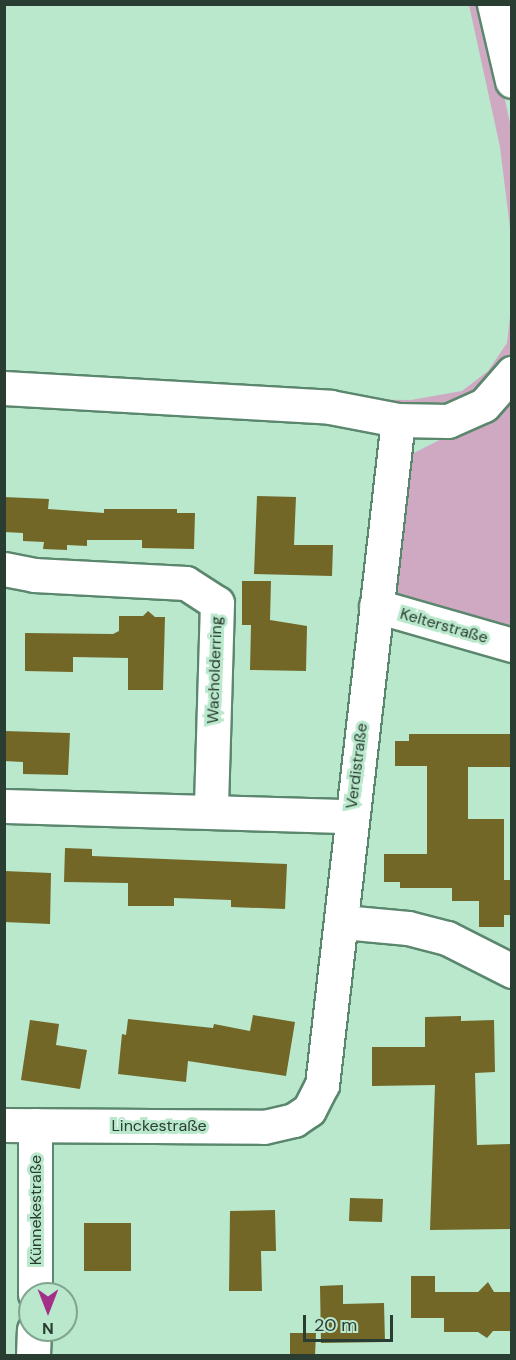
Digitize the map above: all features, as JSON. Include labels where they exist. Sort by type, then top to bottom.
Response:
[{"type":"street","points":[[494,4],[512,81]]},
{"type":"street","points":[[4,387],[330,407],[398,420],[448,421],[484,405],[512,374]]},
{"type":"street","name":"Verdistraße","points":[[309,1110],[322,1085],[343,922],[351,816],[398,420]]},
{"type":"street","name":"Wacholderring","points":[[4,569],[34,575],[186,583],[217,603],[211,811]]},
{"type":"street","name":"Kelterstraße","points":[[376,606],[512,645]]},
{"type":"street","points":[[4,806],[351,816]]},
{"type":"street","points":[[343,922],[408,928],[447,938],[512,971]]},
{"type":"street","name":"Linckestraße","points":[[20,1125],[264,1126],[294,1120],[309,1110]]},
{"type":"street","name":"Künnekestraße","points":[[20,1125],[34,1282]]},
{"type":"shaded area","points":[[469,5],[485,5],[511,128],[511,236],[500,147]]},
{"type":"shaded area","points":[[511,308],[511,352],[499,375],[476,395],[444,408],[323,399],[411,400],[462,391],[488,371],[507,343]]},
{"type":"shaded area","points":[[511,396],[511,631],[386,600],[404,458],[491,414]]},
{"type":"building","points":[[257,496],[296,497],[294,545],[333,545],[332,576],[254,574]]},
{"type":"building","points":[[4,497],[49,499],[48,509],[104,513],[104,509],[177,509],[177,513],[195,513],[194,549],[142,548],[142,540],[87,540],[87,546],[67,545],[67,550],[43,549],[44,542],[23,541],[23,533],[4,532]]},
{"type":"building","points":[[242,581],[271,581],[270,620],[307,626],[306,671],[250,670],[251,625],[242,625]]},
{"type":"building","points":[[148,611],[155,617],[165,617],[163,690],[128,690],[128,658],[73,657],[73,672],[25,671],[25,633],[113,634],[119,631],[119,616],[143,616]]},
{"type":"building","points":[[4,731],[70,733],[68,775],[23,774],[23,762],[4,761]]},
{"type":"building","points":[[409,734],[512,734],[512,767],[468,767],[468,819],[504,819],[504,880],[512,880],[512,915],[504,915],[504,927],[479,927],[479,901],[452,901],[452,888],[400,888],[400,882],[384,882],[384,854],[427,854],[427,766],[395,766],[395,741],[409,741]]},
{"type":"building","points":[[65,848],[92,849],[92,856],[287,864],[285,909],[231,907],[231,900],[174,898],[174,906],[128,906],[128,883],[64,882]]},
{"type":"building","points":[[4,871],[51,873],[50,924],[4,922]]},
{"type":"building","points":[[253,1015],[295,1022],[286,1076],[188,1061],[186,1082],[118,1074],[122,1034],[126,1035],[128,1019],[213,1028],[214,1024],[250,1031]]},
{"type":"building","points":[[461,1016],[461,1021],[494,1020],[495,1072],[475,1073],[477,1145],[511,1144],[512,1229],[430,1230],[435,1085],[372,1086],[372,1047],[425,1047],[425,1017]]},
{"type":"building","points":[[30,1020],[59,1024],[56,1045],[87,1050],[80,1089],[21,1080]]},
{"type":"building","points":[[350,1198],[383,1199],[382,1222],[349,1221]]},
{"type":"building","points":[[275,1210],[276,1251],[261,1251],[262,1291],[229,1291],[230,1211]]},
{"type":"building","points":[[84,1223],[131,1223],[131,1271],[84,1271]]},
{"type":"building","points":[[411,1276],[435,1276],[435,1292],[478,1292],[488,1282],[494,1292],[512,1292],[512,1331],[493,1331],[487,1338],[478,1332],[444,1332],[444,1318],[411,1318]]},
{"type":"building","points":[[343,1285],[343,1304],[384,1303],[385,1342],[321,1343],[320,1286]]},
{"type":"building","points":[[290,1333],[316,1333],[315,1356],[290,1356]]}]
